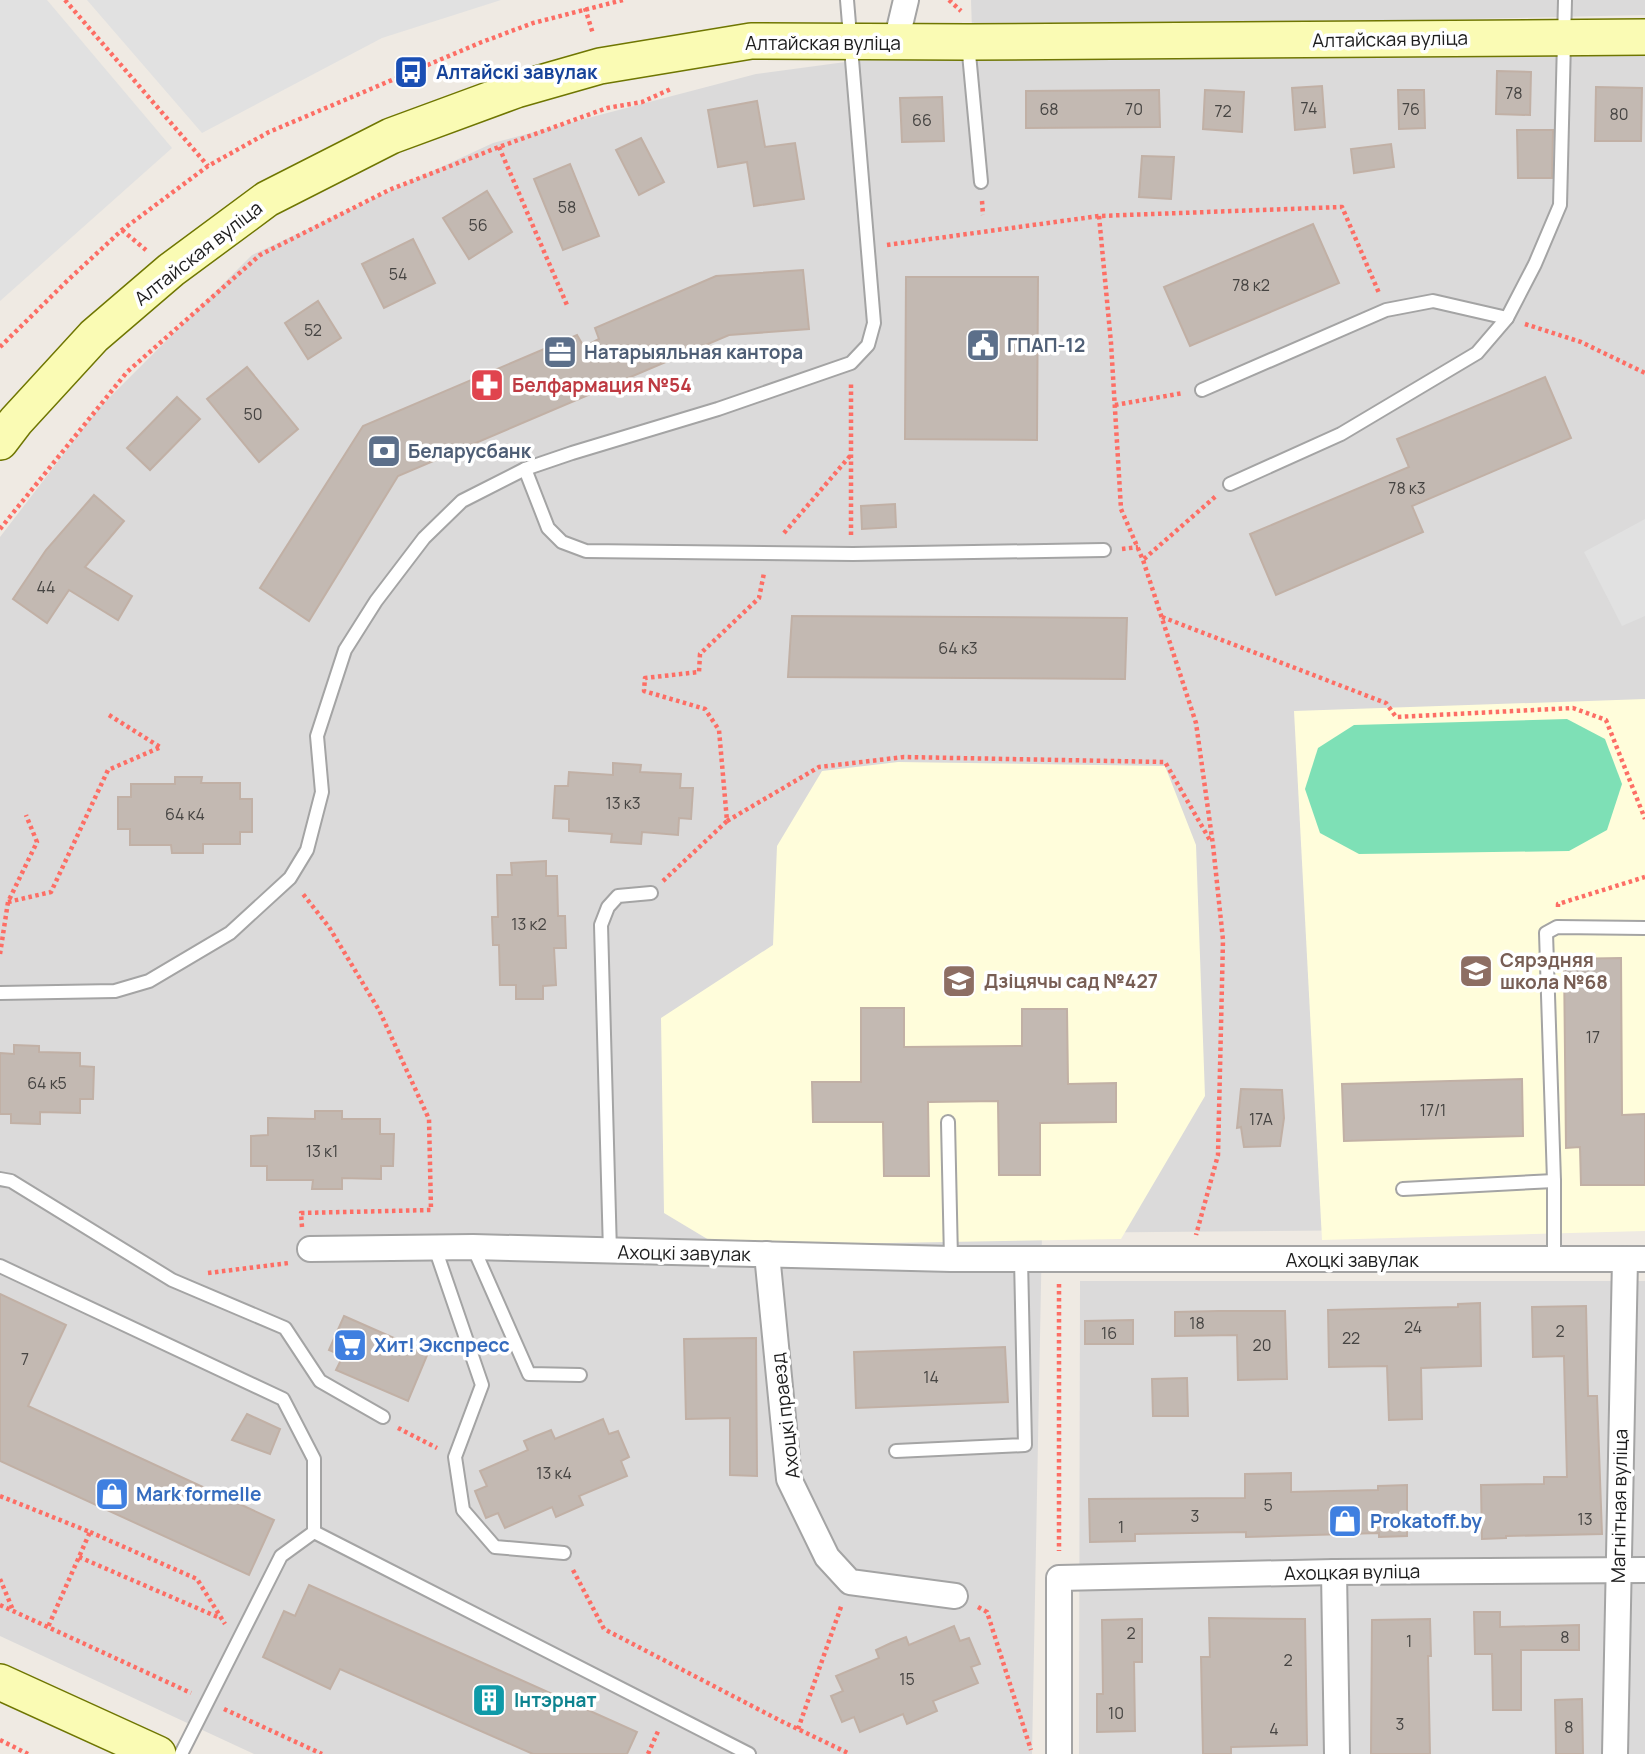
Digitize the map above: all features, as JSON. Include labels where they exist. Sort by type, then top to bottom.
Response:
[{"type":"main road","name":"Алтайская вуліца","points":[[0,442],[94,336],[171,270],[267,199],[391,136],[516,90],[600,66],[751,41],[1645,37]]},
{"type":"main road","points":[[0,1682],[158,1754]]},
{"type":"street","points":[[895,42],[905,0]]},
{"type":"street","name":"Ахоцкі завулак","points":[[302,1249],[473,1247],[951,1259],[1635,1259]]},
{"type":"street","name":"Ахоцкі праезд","points":[[767,1254],[789,1479],[828,1557],[850,1582]]},
{"type":"street","name":"Магнітная вуліца","points":[[1615,1754],[1617,1570],[1635,1259]]},
{"type":"street","name":"Ахоцкая вуліца","points":[[1059,1578],[1334,1572],[1645,1570]]},
{"type":"street","points":[[1334,1572],[1337,1754]]},
{"type":"street","points":[[1059,1578],[1059,1754]]},
{"type":"street","points":[[850,1582],[955,1596]]},
{"type":"lane","points":[[0,993],[115,991],[149,981],[230,933],[290,878],[307,850],[323,792],[317,736],[345,650],[376,601],[424,538],[462,501],[525,469],[718,410],[851,363],[868,345],[874,323],[847,0]]},
{"type":"lane","points":[[1230,484],[1341,434],[1477,353],[1507,318],[1535,264],[1560,205],[1565,0]]},
{"type":"lane","points":[[968,42],[981,182]]},
{"type":"lane","points":[[1202,390],[1386,310],[1433,301],[1507,318]]},
{"type":"lane","points":[[525,469],[548,528],[562,542],[586,551],[853,554],[1104,550]]},
{"type":"lane","points":[[610,1252],[601,925],[608,906],[618,896],[651,893]]},
{"type":"lane","points":[[1554,1260],[1546,933],[1557,927],[1645,928]]},
{"type":"lane","points":[[948,1122],[951,1259]]},
{"type":"lane","points":[[0,1179],[11,1181],[172,1280],[285,1328],[320,1381],[383,1417]]},
{"type":"lane","points":[[1403,1189],[1554,1181]]},
{"type":"lane","points":[[473,1247],[529,1374],[580,1375]]},
{"type":"lane","points":[[435,1248],[482,1385],[455,1457],[463,1510],[495,1547],[564,1553]]},
{"type":"lane","points":[[896,1451],[1024,1445],[1021,1259]]},
{"type":"lane","points":[[0,1266],[282,1399],[314,1459],[314,1532]]},
{"type":"lane","points":[[181,1754],[281,1556],[314,1532]]},
{"type":"lane","points":[[314,1532],[666,1714],[749,1754]]},
{"type":"path","points":[[65,0],[208,166]]},
{"type":"path","points":[[0,347],[122,230],[208,166],[269,132],[482,42],[585,8],[623,0]]},
{"type":"path","points":[[585,8],[593,34]]},
{"type":"path","points":[[0,529],[127,372],[260,255],[389,190],[607,108],[642,102],[678,86]]},
{"type":"path","points":[[606,101],[607,108]]},
{"type":"path","points":[[499,147],[567,305]]},
{"type":"path","points":[[882,236],[882,246],[1099,216],[1342,206],[1386,310]]},
{"type":"path","points":[[1099,216],[1121,509],[1143,560],[1196,723],[1223,940],[1218,1155],[1189,1259]]},
{"type":"path","points":[[1507,318],[1581,342],[1645,373]]},
{"type":"path","points":[[851,363],[850,532],[853,554]]},
{"type":"path","points":[[1115,405],[1202,390]]},
{"type":"path","points":[[768,552],[850,456]]},
{"type":"path","points":[[1143,560],[1230,484]]},
{"type":"path","points":[[727,821],[719,730],[705,709],[644,691],[645,678],[699,672],[700,654],[758,598]]},
{"type":"path","points":[[1162,617],[1385,703],[1396,717],[1573,709],[1606,720],[1645,819]]},
{"type":"path","points":[[8,902],[51,892],[108,769],[161,747],[109,715]]},
{"type":"path","points":[[651,893],[727,821],[819,767],[904,757],[1165,762],[1213,845]]},
{"type":"path","points":[[0,954],[8,902],[37,842],[26,815]]},
{"type":"path","points":[[1558,904],[1645,877]]},
{"type":"path","points":[[223,1270],[302,1249],[301,1213],[431,1210],[429,1119],[379,1010],[329,927],[290,878]]},
{"type":"path","points":[[1059,1258],[1059,1578]]},
{"type":"path","points":[[383,1417],[395,1427],[455,1457]]},
{"type":"path","points":[[0,1496],[197,1579],[236,1643]]},
{"type":"path","points":[[48,1627],[90,1532]]},
{"type":"path","points":[[564,1553],[604,1629],[850,1754]]},
{"type":"path","points":[[79,1557],[221,1618]]},
{"type":"path","points":[[0,1579],[13,1611]]},
{"type":"path","points":[[798,1729],[850,1582]]},
{"type":"path","points":[[955,1596],[987,1612],[1032,1754]]},
{"type":"path","points":[[0,1605],[322,1754]]},
{"type":"path","points":[[648,1754],[666,1714]]},
{"type":"path","points":[[0,1741],[28,1754]]},
{"type":"shaded area","points":[[0,0],[47,0],[172,148],[0,301]]},
{"type":"shaded area","points":[[87,0],[501,0],[382,38],[202,133]]},
{"type":"shaded area","points":[[971,0],[1645,0],[1645,15],[972,30]]},
{"type":"shaded area","points":[[1645,53],[1645,1228],[1042,1233],[1032,1754],[254,1754],[0,1636],[0,537],[99,408],[252,255],[493,143],[756,74],[875,58]]},
{"type":"shaded area","points":[[1645,519],[1645,616],[1622,626],[1584,552]]},
{"type":"shaded area","name":"Сярэдняя школа №68","points":[[1645,699],[1645,1231],[1322,1240],[1294,711]]},
{"type":"shaded area","name":"Дзіцячы сад №427","points":[[898,762],[1165,766],[1196,845],[1205,1096],[1121,1239],[719,1246],[664,1213],[661,1018],[773,945],[777,846],[822,771]]},
{"type":"shaded area","points":[[1080,1281],[1645,1281],[1645,1754],[1079,1754]]},
{"type":"green space","points":[[1567,719],[1605,739],[1622,784],[1607,830],[1569,851],[1359,854],[1320,833],[1305,789],[1318,748],[1354,725]]},
{"type":"building","points":[[1497,71],[1531,72],[1530,115],[1496,114]]},
{"type":"building","points":[[1322,86],[1325,127],[1295,130],[1292,88]]},
{"type":"building","points":[[1596,87],[1642,88],[1641,141],[1595,141]]},
{"type":"building","points":[[1159,90],[1160,127],[1026,128],[1026,91]]},
{"type":"building","points":[[1205,90],[1244,92],[1242,132],[1203,129]]},
{"type":"building","points":[[1398,90],[1424,90],[1425,128],[1399,129]]},
{"type":"building","points":[[942,97],[944,141],[902,142],[900,98]]},
{"type":"building","points":[[757,101],[765,147],[795,143],[804,199],[754,206],[747,162],[718,167],[708,110]]},
{"type":"building","points":[[1517,130],[1553,130],[1552,178],[1518,178]]},
{"type":"building","points":[[641,138],[664,182],[639,195],[616,150]]},
{"type":"building","points":[[1391,144],[1394,167],[1354,173],[1351,149]]},
{"type":"building","points":[[1142,156],[1174,157],[1171,199],[1139,197]]},
{"type":"building","points":[[570,164],[599,236],[563,250],[534,179]]},
{"type":"building","points":[[487,191],[512,232],[469,259],[443,218]]},
{"type":"building","points":[[1313,224],[1339,283],[1190,346],[1164,287]]},
{"type":"building","points":[[413,239],[435,283],[384,308],[362,264]]},
{"type":"building","points":[[803,270],[809,329],[729,335],[398,476],[309,621],[260,588],[363,426],[577,335],[584,347],[599,339],[595,328],[716,276]]},
{"type":"building","points":[[906,277],[1038,277],[1037,440],[905,439]]},
{"type":"building","points":[[318,301],[341,338],[308,359],[285,323]]},
{"type":"building","points":[[247,367],[298,429],[259,462],[207,399]]},
{"type":"building","points":[[1545,377],[1571,438],[1412,506],[1423,532],[1276,595],[1250,534],[1409,467],[1397,439]]},
{"type":"building","points":[[177,397],[200,419],[150,470],[127,448]]},
{"type":"building","points":[[94,495],[124,521],[85,567],[132,596],[118,620],[69,590],[47,623],[13,599],[46,550]]},
{"type":"building","points":[[895,504],[896,527],[862,529],[861,506]]},
{"type":"building","points":[[792,616],[1127,618],[1125,679],[788,677]]},
{"type":"building","points":[[613,763],[641,765],[640,772],[681,774],[680,788],[693,788],[691,819],[679,818],[678,835],[642,832],[641,844],[611,842],[612,834],[569,831],[569,819],[553,818],[555,786],[568,786],[569,772],[613,775]]},
{"type":"building","points":[[175,777],[202,777],[201,783],[240,783],[240,799],[252,799],[252,832],[240,832],[240,844],[203,844],[203,853],[172,853],[171,845],[130,845],[130,829],[118,829],[118,797],[131,797],[131,784],[175,784]]},
{"type":"building","points":[[546,861],[546,876],[557,876],[558,916],[565,916],[566,948],[554,948],[556,985],[543,986],[543,999],[516,999],[516,985],[500,985],[499,945],[493,945],[492,917],[498,917],[497,875],[512,875],[511,863]]},
{"type":"building","points":[[1621,958],[1622,1115],[1645,1114],[1645,1185],[1581,1185],[1580,1147],[1566,1148],[1564,959]]},
{"type":"building","points":[[861,1008],[904,1008],[904,1047],[1022,1046],[1022,1009],[1067,1009],[1068,1084],[1116,1083],[1116,1122],[1040,1123],[1040,1175],[999,1175],[998,1101],[928,1102],[929,1176],[884,1176],[883,1122],[813,1122],[812,1082],[861,1082]]},
{"type":"building","points":[[14,1045],[39,1046],[39,1052],[80,1053],[80,1066],[94,1067],[93,1099],[80,1099],[80,1113],[40,1112],[40,1124],[11,1123],[11,1114],[0,1114],[0,1053],[14,1054]]},
{"type":"building","points":[[1522,1079],[1523,1136],[1344,1141],[1342,1084]]},
{"type":"building","points":[[1241,1089],[1282,1090],[1284,1118],[1280,1146],[1244,1147],[1241,1127],[1237,1128]]},
{"type":"building","points":[[315,1111],[342,1111],[342,1119],[380,1119],[380,1134],[394,1134],[393,1166],[381,1166],[381,1179],[342,1178],[342,1189],[312,1189],[313,1180],[267,1180],[267,1166],[251,1166],[251,1136],[268,1135],[268,1118],[315,1119]]},
{"type":"building","points":[[0,1294],[66,1325],[28,1406],[274,1520],[249,1575],[0,1461]]},
{"type":"building","points":[[1480,1303],[1481,1366],[1421,1368],[1422,1419],[1389,1420],[1387,1366],[1329,1367],[1328,1310],[1458,1307],[1458,1304]]},
{"type":"building","points":[[1586,1306],[1588,1396],[1597,1396],[1602,1534],[1482,1539],[1481,1485],[1544,1484],[1544,1477],[1567,1477],[1564,1356],[1533,1357],[1532,1307]]},
{"type":"building","points":[[1285,1311],[1287,1379],[1238,1380],[1237,1335],[1175,1336],[1175,1312]]},
{"type":"building","points":[[344,1316],[428,1353],[408,1401],[336,1370],[343,1356],[329,1350]]},
{"type":"building","points":[[1133,1320],[1133,1344],[1085,1344],[1085,1321]]},
{"type":"building","points":[[756,1338],[757,1476],[730,1475],[730,1418],[686,1419],[684,1339]]},
{"type":"building","points":[[1005,1347],[1008,1402],[856,1408],[854,1352]]},
{"type":"building","points":[[1187,1378],[1188,1416],[1153,1416],[1152,1379]]},
{"type":"building","points":[[247,1414],[280,1429],[270,1454],[232,1440]]},
{"type":"building","points":[[603,1419],[609,1434],[618,1431],[629,1457],[621,1461],[627,1476],[579,1496],[583,1505],[556,1517],[552,1507],[505,1528],[498,1513],[486,1518],[475,1491],[487,1486],[480,1471],[528,1450],[524,1441],[551,1430],[555,1439]]},
{"type":"building","points":[[1291,1473],[1291,1492],[1378,1490],[1378,1486],[1407,1485],[1407,1536],[1379,1537],[1379,1533],[1246,1537],[1246,1532],[1135,1534],[1135,1541],[1090,1542],[1089,1499],[1245,1498],[1245,1474]]},
{"type":"building","name":"Інтэрнат","points":[[309,1585],[637,1732],[627,1754],[533,1754],[340,1669],[330,1689],[263,1657],[284,1611],[295,1616]]},
{"type":"building","points":[[1474,1612],[1500,1612],[1500,1627],[1579,1625],[1579,1650],[1521,1650],[1521,1710],[1493,1710],[1492,1654],[1475,1654]]},
{"type":"building","points":[[1209,1618],[1305,1619],[1307,1745],[1231,1747],[1231,1754],[1203,1754],[1201,1657],[1210,1657]]},
{"type":"building","points":[[1142,1619],[1142,1662],[1134,1662],[1135,1731],[1097,1732],[1097,1694],[1103,1694],[1102,1620]]},
{"type":"building","points":[[1430,1619],[1430,1754],[1371,1754],[1372,1620]]},
{"type":"building","points":[[954,1626],[960,1641],[969,1638],[980,1664],[971,1667],[978,1683],[933,1701],[937,1711],[907,1724],[903,1714],[860,1732],[854,1717],[842,1722],[831,1696],[843,1691],[836,1676],[879,1658],[876,1650],[891,1643],[906,1637],[909,1645]]},
{"type":"building","points":[[1582,1699],[1583,1754],[1556,1754],[1555,1700]]},
{"type":"place","name":"Алтайскі завулак","points":[[411,72]]},
{"type":"place","name":"ГПАП-12","points":[[983,345]]},
{"type":"place","name":"Натарыяльная кантора","points":[[560,352]]},
{"type":"place","name":"Белфармация №54","points":[[487,385]]},
{"type":"place","name":"Беларусбанк","points":[[384,451]]},
{"type":"place","name":"Сярэдняя школа №68","points":[[1476,971]]},
{"type":"place","name":"Дзіцячы сад №427","points":[[959,981]]},
{"type":"place","name":"Хит! Экспресс","points":[[350,1345]]},
{"type":"place","name":"Mark formelle","points":[[112,1494]]},
{"type":"place","name":"Prokatoff.by","points":[[1345,1521]]},
{"type":"place","name":"Інтэрнат","points":[[489,1700]]}]
